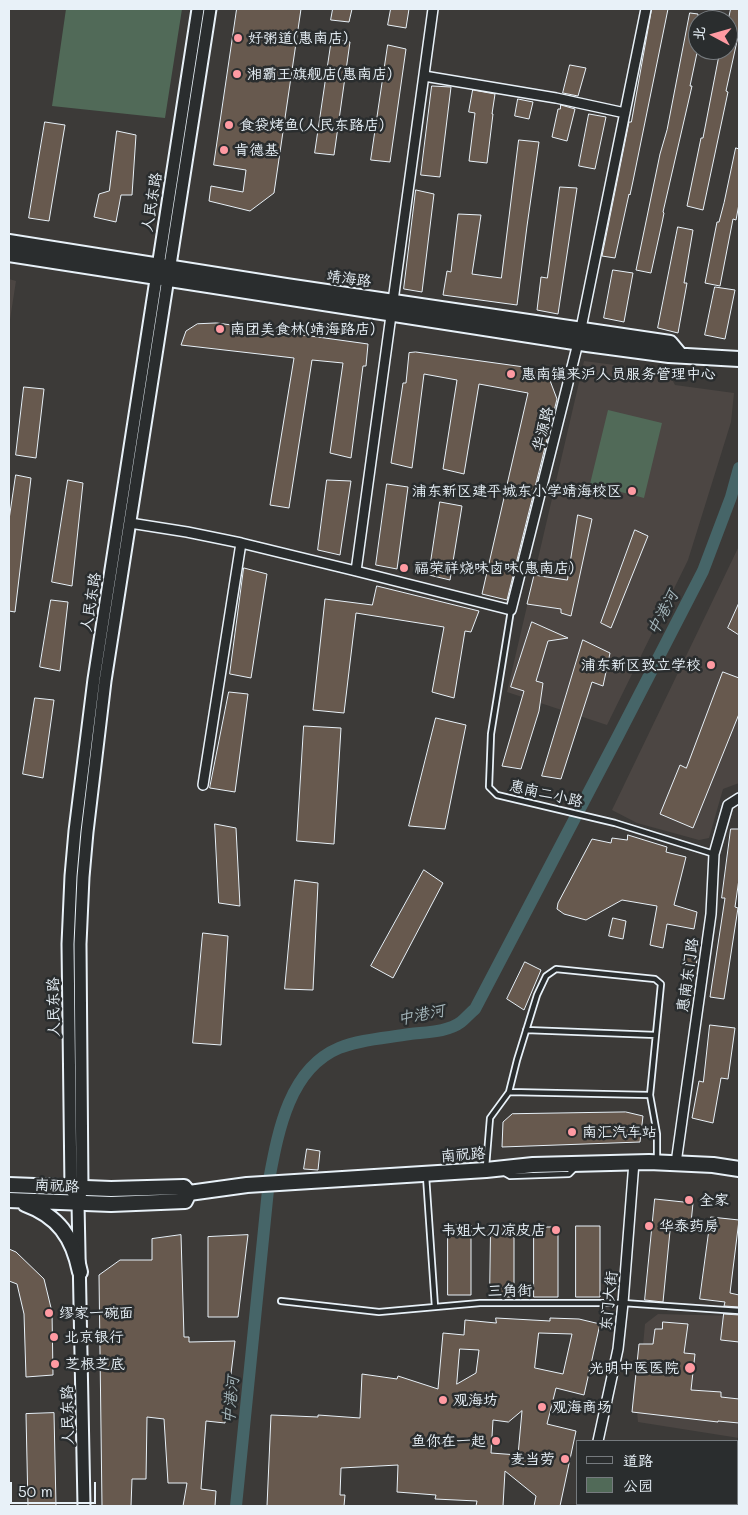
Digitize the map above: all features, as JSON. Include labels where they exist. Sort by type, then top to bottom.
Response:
[{"type":"main road","name":"靖海路","points":[[9,242],[162,273]]},
{"type":"main road","name":"靖海路","points":[[9,254],[162,273],[580,337],[670,343],[680,355],[737,358]]},
{"type":"main road","name":"南祝路","points":[[189,1193],[247,1185],[426,1174],[533,1165],[657,1162],[713,1165],[739,1169]]},
{"type":"main road","name":"南祝路","points":[[9,1185],[128,1190],[184,1187],[189,1193]]},
{"type":"main road","name":"南祝路","points":[[12,1200],[128,1204],[185,1201],[189,1193]]},
{"type":"main road","points":[[12,1200],[40,1210],[54,1220],[67,1235],[76,1254],[80,1272]]},
{"type":"street","name":"人民东路","points":[[77,1188],[82,877],[105,681],[130,523],[198,9]]},
{"type":"street","name":"人民东路","points":[[84,1506],[80,1272],[68,953],[71,876],[94,679],[162,273],[210,9]]},
{"type":"street","points":[[356,571],[433,9]]},
{"type":"street","name":"华源路","points":[[511,610],[580,337],[646,9]]},
{"type":"street","points":[[424,76],[556,98],[625,113]]},
{"type":"street","points":[[130,523],[241,543],[511,610]]},
{"type":"street","points":[[203,785],[241,543]]},
{"type":"street","name":"惠南东门路","points":[[676,1164],[711,914],[714,854],[728,805],[739,798]]},
{"type":"street","name":"东门大街","points":[[598,1440],[618,1349],[634,1162]]},
{"type":"lane","name":"惠南二小路","points":[[511,610],[491,734],[489,787],[497,795],[615,823],[714,854]]},
{"type":"lane","points":[[492,1169],[490,1118],[509,1092],[536,995],[546,976],[556,968],[654,979],[661,984],[650,1095],[656,1134],[657,1162]]},
{"type":"lane","points":[[526,1030],[656,1035]]},
{"type":"lane","points":[[509,1092],[650,1095]]},
{"type":"lane","points":[[426,1174],[435,1307]]},
{"type":"lane","name":"三角街","points":[[281,1301],[373,1312],[501,1303],[623,1303],[739,1312]]},
{"type":"shaded area","points":[[9,279],[16,281],[9,326]]},
{"type":"shaded area","name":"浦东新区建平城东小学靖海校区","points":[[584,361],[668,372],[675,385],[734,393],[731,422],[688,560],[607,725],[507,692]]},
{"type":"shaded area","name":"浦东新区致立学校","points":[[739,546],[739,783],[723,789],[709,838],[699,840],[637,823],[612,810]]},
{"type":"shaded area","name":"光明中医医院","points":[[658,1314],[739,1316],[739,1438],[638,1422],[637,1411],[645,1324]]},
{"type":"green space","points":[[66,9],[182,9],[165,118],[52,106]]},
{"type":"green space","points":[[608,410],[662,423],[644,498],[590,484]]},
{"type":"building","points":[[237,9],[301,9],[274,193],[250,211],[209,201],[211,186],[243,192],[246,170],[214,165]]},
{"type":"building","points":[[333,9],[352,9],[349,22],[331,20]]},
{"type":"building","points":[[391,9],[409,9],[406,28],[388,25]]},
{"type":"building","points":[[652,9],[668,9],[633,181],[615,258],[602,256],[629,122],[631,122]]},
{"type":"building","points":[[739,9],[738,37],[738,10],[731,10]]},
{"type":"building","points":[[688,23],[688,60],[695,60],[690,86],[692,86],[651,273],[636,270],[660,154],[667,130]]},
{"type":"building","points":[[332,38],[350,42],[334,155],[315,153]]},
{"type":"building","points":[[388,45],[406,49],[390,162],[371,160]]},
{"type":"building","points":[[718,60],[733,60],[726,91],[728,92],[703,210],[687,206],[701,138],[703,138]]},
{"type":"building","points":[[570,65],[586,68],[578,96],[563,93]]},
{"type":"building","points":[[432,86],[451,87],[440,177],[421,175]]},
{"type":"building","points":[[473,90],[495,94],[487,163],[469,161],[475,113],[469,112]]},
{"type":"building","points":[[518,99],[533,102],[529,119],[515,116]]},
{"type":"building","points":[[561,105],[575,109],[567,141],[552,137],[558,109],[560,109]]},
{"type":"building","points":[[589,114],[606,117],[595,169],[579,166]]},
{"type":"building","points":[[45,122],[65,125],[49,221],[29,218]]},
{"type":"building","points":[[117,131],[136,135],[132,195],[121,195],[116,222],[94,217],[99,194],[109,191]]},
{"type":"building","points":[[519,140],[539,142],[517,305],[443,295],[447,271],[451,272],[458,214],[481,215],[472,274],[501,278]]},
{"type":"building","points":[[736,148],[739,149],[739,204],[736,220],[733,219],[720,286],[705,283],[717,222],[719,222],[724,203]]},
{"type":"building","points":[[560,187],[577,188],[558,314],[537,310],[541,277],[547,278]]},
{"type":"building","points":[[416,190],[434,194],[422,292],[404,289]]},
{"type":"building","points":[[678,227],[693,230],[684,283],[687,283],[678,333],[658,328]]},
{"type":"building","points":[[613,270],[633,273],[624,322],[604,318]]},
{"type":"building","points":[[715,287],[735,290],[725,339],[705,335]]},
{"type":"building","points":[[217,323],[368,344],[366,366],[363,366],[351,458],[330,453],[343,363],[312,360],[289,508],[270,505],[294,358],[181,345],[186,331],[197,324]]},
{"type":"building","points":[[416,352],[546,370],[557,399],[507,600],[482,594],[528,393],[479,384],[464,474],[443,469],[457,380],[424,374],[412,468],[391,463],[403,383],[406,383],[409,353]]},
{"type":"building","points":[[24,387],[44,389],[36,458],[16,455]]},
{"type":"building","points":[[16,475],[31,478],[15,612],[9,611],[9,520]]},
{"type":"building","points":[[68,480],[83,483],[72,586],[52,582]]},
{"type":"building","points":[[327,480],[351,481],[340,555],[318,550]]},
{"type":"building","points":[[387,484],[408,487],[397,569],[376,565]]},
{"type":"building","points":[[440,502],[462,506],[450,580],[429,575]]},
{"type":"building","points":[[578,515],[592,519],[571,616],[561,613],[561,609],[527,604],[534,575],[567,580]]},
{"type":"building","points":[[635,530],[648,536],[611,628],[601,623]]},
{"type":"building","points":[[244,568],[267,574],[251,678],[230,674]]},
{"type":"building","points":[[377,586],[479,611],[471,632],[465,631],[454,698],[432,692],[444,627],[356,613],[344,713],[313,710],[325,599],[372,605]]},
{"type":"building","points":[[51,600],[68,602],[60,671],[40,667]]},
{"type":"building","points":[[739,603],[739,635],[728,628]]},
{"type":"building","points":[[532,622],[568,638],[548,641],[536,681],[543,683],[539,711],[521,769],[502,766],[524,691],[511,687]]},
{"type":"building","points":[[583,640],[610,653],[603,686],[592,682],[561,779],[542,776]]},
{"type":"building","points":[[723,672],[739,678],[739,714],[693,828],[660,814],[680,765],[686,768]]},
{"type":"building","points":[[229,692],[248,694],[235,792],[210,788]]},
{"type":"building","points":[[35,698],[54,700],[43,778],[23,774]]},
{"type":"building","points":[[436,718],[466,725],[445,829],[409,826]]},
{"type":"building","points":[[304,726],[341,728],[334,844],[297,841]]},
{"type":"building","points":[[215,824],[236,828],[240,906],[219,903]]},
{"type":"building","points":[[731,829],[739,829],[739,879],[735,907],[738,908],[724,999],[710,997],[725,898],[722,898]]},
{"type":"building","points":[[628,835],[667,847],[666,852],[686,857],[674,905],[697,912],[694,929],[667,924],[663,948],[650,945],[657,906],[622,900],[586,920],[564,914],[557,909],[558,903],[592,839],[611,843],[612,838],[627,840]]},
{"type":"building","points":[[424,870],[443,883],[393,978],[371,966]]},
{"type":"building","points":[[295,880],[318,883],[313,990],[285,989]]},
{"type":"building","points":[[613,918],[626,921],[623,939],[609,936]]},
{"type":"building","points":[[203,933],[228,936],[221,1045],[193,1043]]},
{"type":"building","points":[[685,947],[698,950],[696,967],[682,965]]},
{"type":"building","points":[[525,962],[541,970],[524,1010],[507,999]]},
{"type":"building","points":[[710,1025],[735,1028],[728,1079],[721,1078],[713,1123],[692,1118],[699,1081],[703,1082]]},
{"type":"building","name":"南汇汽车站","points":[[626,1112],[643,1116],[640,1142],[502,1147],[503,1122],[512,1114]]},
{"type":"building","points":[[307,1149],[320,1151],[318,1170],[304,1169]]},
{"type":"building","points":[[655,1199],[693,1203],[691,1223],[671,1221],[663,1302],[645,1300]]},
{"type":"building","points":[[711,1217],[739,1220],[730,1293],[739,1295],[739,1307],[724,1306],[725,1302],[700,1299]]},
{"type":"building","points":[[448,1225],[471,1225],[471,1295],[448,1295]]},
{"type":"building","points":[[491,1226],[514,1226],[514,1297],[490,1297]]},
{"type":"building","points":[[576,1226],[600,1226],[600,1297],[576,1297]]},
{"type":"building","points":[[534,1227],[558,1227],[558,1297],[534,1297]]},
{"type":"building","points":[[181,1235],[184,1337],[189,1337],[189,1342],[235,1341],[225,1423],[206,1421],[201,1489],[216,1491],[215,1506],[183,1506],[187,1483],[168,1483],[164,1419],[147,1417],[146,1479],[132,1479],[131,1506],[102,1506],[99,1275],[120,1260],[152,1260],[152,1239]]},
{"type":"building","points":[[248,1235],[238,1317],[208,1317],[208,1237]]},
{"type":"building","points":[[9,1249],[16,1252],[44,1279],[52,1312],[53,1375],[26,1377],[24,1314],[17,1284],[9,1281]]},
{"type":"building","points":[[724,1314],[739,1315],[739,1342],[721,1340]]},
{"type":"building","points":[[496,1318],[550,1321],[550,1318],[579,1319],[600,1324],[584,1395],[556,1388],[547,1424],[576,1431],[560,1506],[534,1506],[536,1496],[505,1471],[503,1506],[476,1506],[477,1501],[435,1499],[436,1495],[397,1492],[398,1465],[341,1468],[340,1495],[345,1495],[344,1506],[267,1506],[271,1415],[318,1417],[318,1415],[360,1418],[362,1374],[397,1379],[398,1376],[438,1389],[443,1333],[464,1335],[465,1320],[496,1323]],"holes":[[[539,1333],[572,1334],[563,1374],[535,1368]],[[460,1349],[479,1350],[476,1373],[457,1384]],[[522,1411],[518,1455],[491,1453],[493,1420],[508,1422]]]},
{"type":"building","points":[[663,1322],[688,1324],[684,1353],[695,1354],[691,1390],[721,1392],[721,1397],[739,1399],[739,1423],[632,1412],[639,1344],[653,1344],[655,1329],[662,1329]]},
{"type":"building","points":[[54,1413],[56,1506],[28,1506],[26,1414]]},
{"type":"waterway","name":"中港河","points":[[236,1506],[269,1180],[282,1123],[297,1086],[308,1071],[322,1058],[339,1048],[365,1041],[450,1028],[461,1022],[475,1009],[703,571],[731,497],[739,468]]},
{"type":"place","name":"好粥道(惠南店)","points":[[238,38]]},
{"type":"place","name":"湘霸王旗舰店(惠南店)","points":[[237,74]]},
{"type":"place","name":"食袋烤鱼(人民东路店)","points":[[229,125]]},
{"type":"place","name":"肯德基","points":[[224,150]]},
{"type":"place","name":"南团美食林(靖海路店)","points":[[220,329]]},
{"type":"place","name":"惠南镇来沪人员服务管理中心","points":[[511,374]]},
{"type":"place","name":"浦东新区建平城东小学靖海校区","points":[[632,491]]},
{"type":"place","name":"福荣祥烧味卤味(惠南店)","points":[[404,568]]},
{"type":"place","name":"浦东新区致立学校","points":[[711,665]]},
{"type":"place","name":"南汇汽车站","points":[[572,1132]]},
{"type":"place","name":"全家","points":[[689,1200]]},
{"type":"place","name":"华泰药房","points":[[649,1226]]},
{"type":"place","name":"韦姐大刀凉皮店","points":[[556,1230]]},
{"type":"place","name":"缪家一碗面","points":[[49,1313]]},
{"type":"place","name":"北京银行","points":[[54,1337]]},
{"type":"place","name":"芝根芝底","points":[[55,1364]]},
{"type":"place","name":"光明中医医院","points":[[690,1368]]},
{"type":"place","name":"观海坊","points":[[443,1400]]},
{"type":"place","name":"观海商场","points":[[542,1407]]},
{"type":"place","name":"鱼你在一起","points":[[496,1441]]},
{"type":"place","name":"麦当劳","points":[[565,1459]]}]
